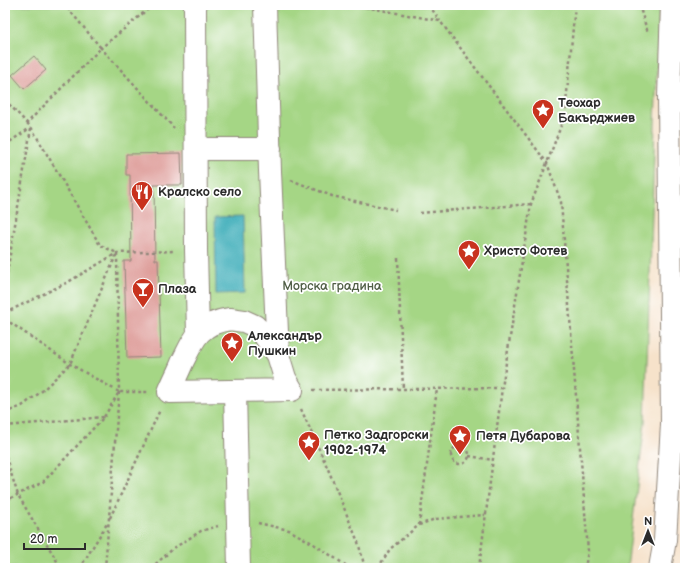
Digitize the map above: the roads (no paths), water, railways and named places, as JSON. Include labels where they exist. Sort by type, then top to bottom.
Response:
[{"type":"street","points":[[195,5],[196,250],[198,334]]},
{"type":"street","points":[[265,5],[278,355],[285,378],[292,390],[169,392],[191,344],[198,334],[210,324],[230,319],[244,321],[255,326],[264,335],[278,355]]},
{"type":"street","points":[[660,568],[665,540],[672,424],[669,97],[672,5]]},
{"type":"street","points":[[196,149],[270,149]]},
{"type":"street","points":[[235,391],[238,568]]},
{"type":"water","points":[[243,216],[245,293],[216,294],[215,217]]},
{"type":"place","name":"Теохар Бакърджиев","points":[[543,130]]},
{"type":"place","name":"Кралско село","points":[[142,212]]},
{"type":"place","name":"Христо Фотев","points":[[469,270]]},
{"type":"place","name":"Плаза","points":[[143,308]]},
{"type":"place","name":"Александър Пушкин","points":[[232,362]]},
{"type":"place","name":"Петя Дубарова","points":[[460,456]]},
{"type":"place","name":"Петко Задгорски 1902-1974","points":[[309,462]]},
{"type":"park label","name":"Морска градина","points":[[332,286]]}]
